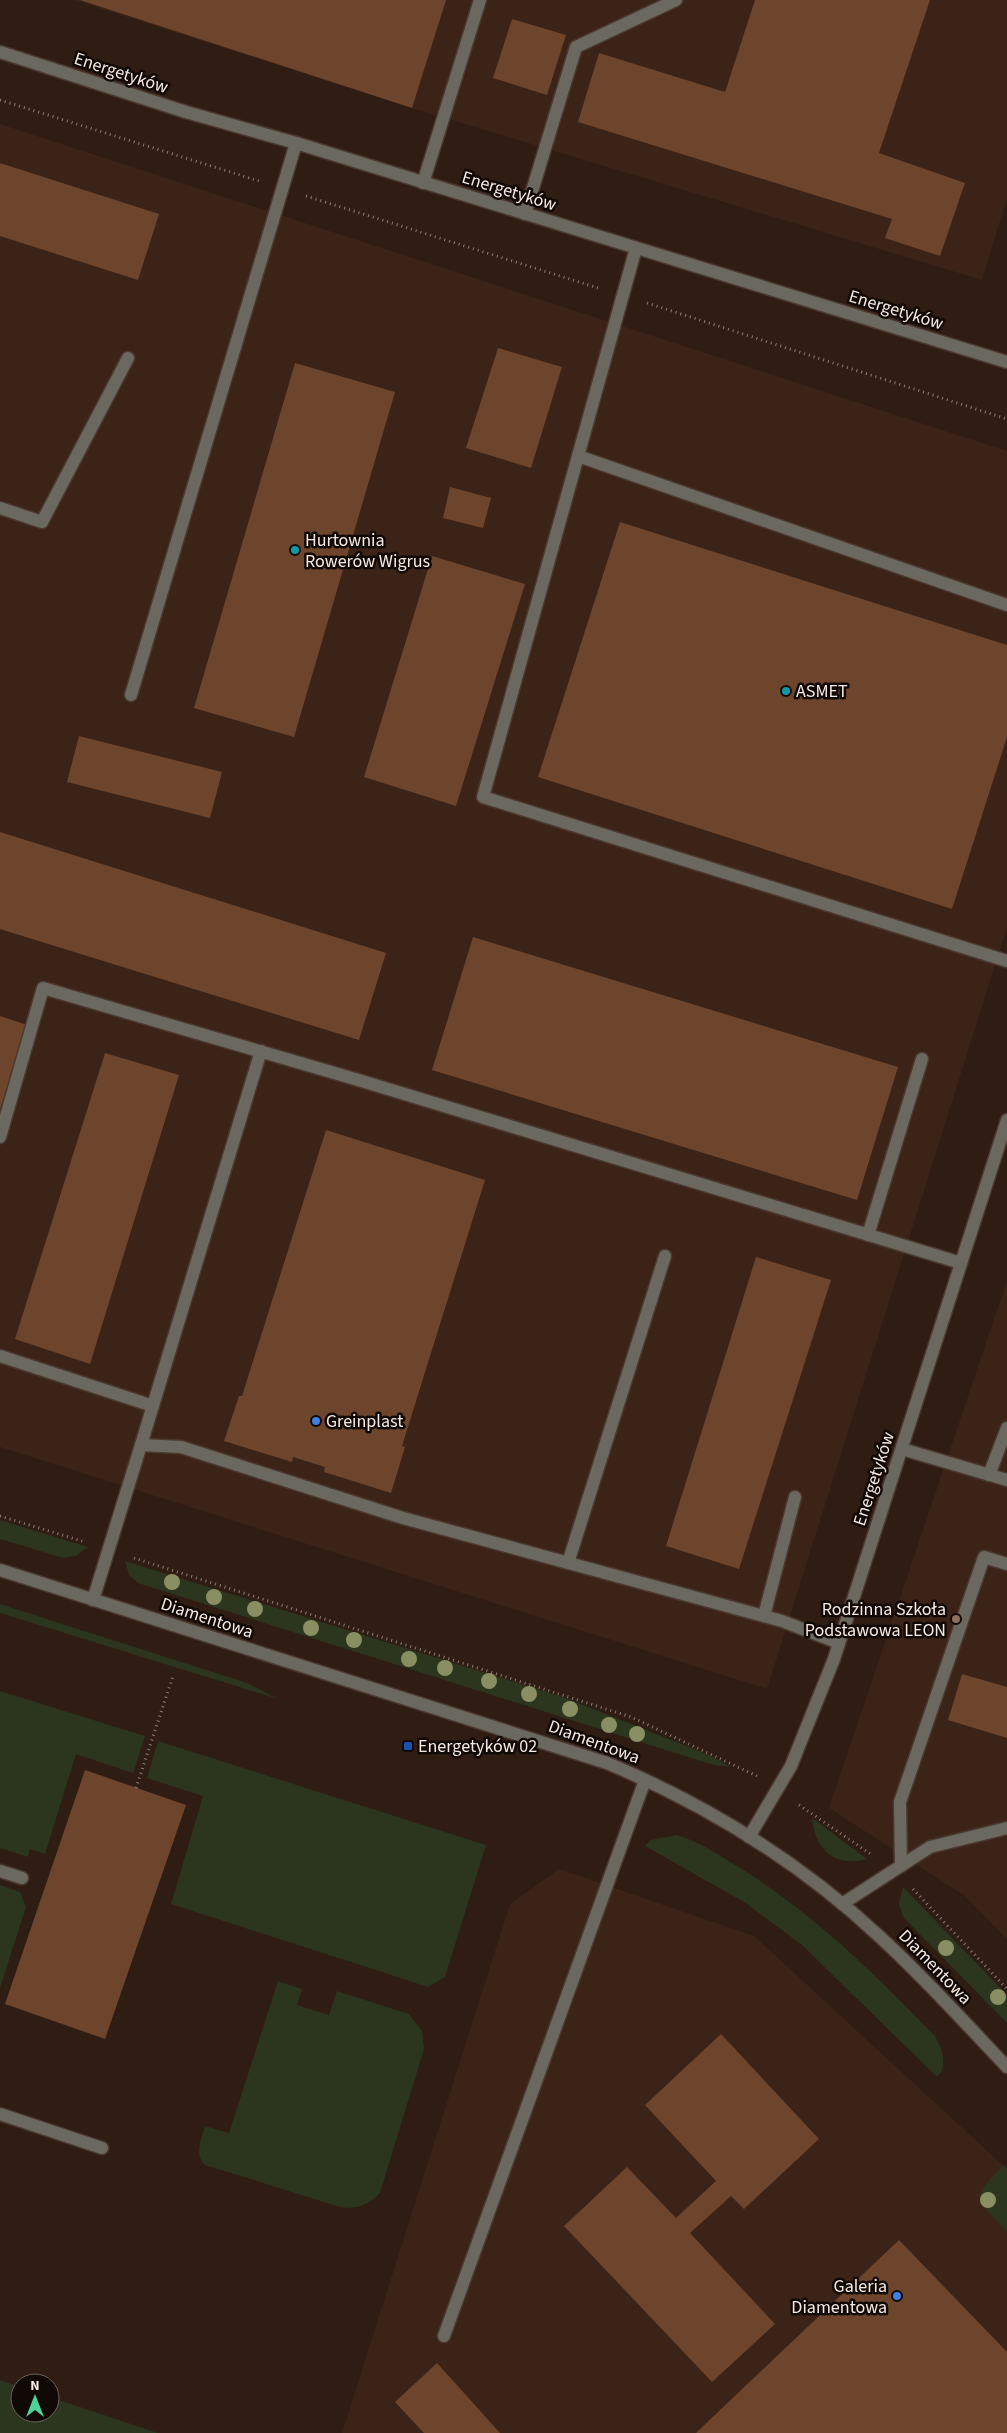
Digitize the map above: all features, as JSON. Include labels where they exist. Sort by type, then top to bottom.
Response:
[{"type":"street","points":[[423,183],[480,0]]},
{"type":"street","points":[[524,214],[576,47],[676,0]]},
{"type":"street","name":"Energetyków","points":[[0,52],[186,112],[1007,362]]},
{"type":"street","points":[[131,695],[296,144]]},
{"type":"street","points":[[636,248],[483,797],[1007,961]]},
{"type":"street","points":[[0,508],[42,522],[128,358]]},
{"type":"street","points":[[578,456],[1007,605]]},
{"type":"street","points":[[0,1137],[43,988],[261,1051],[961,1263]]},
{"type":"street","points":[[93,1600],[261,1051]]},
{"type":"street","points":[[868,1235],[922,1059]]},
{"type":"street","name":"Energetyków","points":[[749,1837],[791,1766],[816,1708],[839,1643],[961,1263],[1004,1137],[1007,1120]]},
{"type":"street","points":[[568,1563],[665,1256]]},
{"type":"street","points":[[0,1356],[153,1406]]},
{"type":"street","points":[[989,1475],[1007,1428]]},
{"type":"street","points":[[142,1445],[181,1447],[403,1518],[764,1616],[839,1643]]},
{"type":"street","points":[[902,1449],[1007,1480]]},
{"type":"street","points":[[764,1616],[795,1497]]},
{"type":"street","points":[[896,1869],[900,1802],[984,1557],[1007,1564]]},
{"type":"street","name":"Diamentowa","points":[[0,1570],[607,1764],[646,1780],[717,1815],[793,1865],[842,1904],[908,1964],[1007,2067]]},
{"type":"street","points":[[444,2336],[646,1780]]},
{"type":"street","points":[[842,1904],[930,1847],[1007,1828]]},
{"type":"street","points":[[0,1870],[22,1878]]},
{"type":"street","points":[[0,2114],[102,2148]]},
{"type":"path","points":[[0,100],[1007,419]]},
{"type":"path","points":[[0,1516],[631,1717],[735,1764],[779,1788],[806,1811],[896,1869],[1007,1989]]},
{"type":"path","points":[[136,1788],[172,1676]]},
{"type":"shaded area","points":[[74,0],[1007,0],[1007,198],[982,280],[412,108]]},
{"type":"shaded area","points":[[0,124],[1007,451],[1007,927],[767,1689],[0,1447]]},
{"type":"shaded area","points":[[1007,1281],[1007,1939],[965,1896],[829,1808]]},
{"type":"shaded area","points":[[559,1869],[754,1936],[1007,2169],[1007,2433],[342,2433],[510,1904]]},
{"type":"green space","points":[[0,1520],[88,1547],[76,1556],[63,1558],[0,1539]]},
{"type":"green space","points":[[125,1561],[563,1697],[709,1755],[731,1767],[713,1765],[138,1583],[129,1575]]},
{"type":"green space","points":[[0,1604],[247,1683],[278,1699],[0,1613]]},
{"type":"green space","points":[[0,1691],[145,1736],[133,1773],[76,1754],[45,1854],[30,1849],[28,1857],[0,1848]]},
{"type":"green space","points":[[158,1741],[486,1845],[445,1977],[428,1987],[171,1904],[203,1796],[147,1778]]},
{"type":"green space","points":[[812,1818],[867,1859],[845,1861],[829,1854],[817,1839]]},
{"type":"green space","points":[[676,1835],[708,1848],[764,1884],[816,1923],[865,1966],[934,2035],[941,2048],[943,2057],[942,2071],[937,2077],[802,1945],[744,1902],[645,1846],[651,1840]]},
{"type":"green space","points":[[0,1885],[20,1892],[26,1907],[0,1988]]},
{"type":"green space","points":[[903,1887],[1007,1995],[1007,2023],[903,1917],[899,1903]]},
{"type":"green space","points":[[278,1981],[302,1989],[297,2005],[329,2015],[337,1991],[409,2014],[422,2031],[424,2049],[380,2193],[362,2206],[340,2207],[205,2165],[200,2156],[199,2147],[205,2126],[229,2133]]},
{"type":"green space","points":[[1004,2165],[1007,2169],[1007,2231],[983,2205],[981,2199],[981,2192],[985,2185]]},
{"type":"green space","points":[[0,2380],[10,2384],[10,2423],[60,2423],[60,2400],[158,2433],[0,2433]]},
{"type":"building","points":[[80,0],[446,0],[412,108]]},
{"type":"building","points":[[755,0],[930,0],[879,153],[965,183],[940,256],[885,238],[892,219],[578,122],[599,53],[725,92]]},
{"type":"building","points":[[512,19],[566,35],[547,95],[493,78]]},
{"type":"building","points":[[0,163],[159,214],[138,280],[0,236]]},
{"type":"building","points":[[498,348],[562,367],[531,468],[466,448]]},
{"type":"building","name":"Hurtownia Rowerów Wigrus","points":[[295,363],[395,392],[294,737],[194,708]]},
{"type":"building","points":[[450,487],[491,498],[483,528],[443,518]]},
{"type":"building","name":"ASMET","points":[[620,522],[1007,645],[1007,737],[952,909],[538,777]]},
{"type":"building","points":[[432,556],[525,584],[456,806],[364,777]]},
{"type":"building","points":[[79,736],[222,772],[210,818],[67,782]]},
{"type":"building","points":[[0,832],[386,953],[359,1040],[0,929]]},
{"type":"building","points":[[473,937],[898,1067],[857,1200],[432,1070]]},
{"type":"building","points":[[0,1016],[27,1025],[0,1109]]},
{"type":"building","points":[[105,1053],[179,1075],[90,1364],[15,1339]]},
{"type":"building","points":[[326,1130],[485,1180],[402,1446],[405,1447],[391,1493],[324,1472],[325,1467],[293,1457],[292,1462],[224,1441],[239,1396],[242,1396]]},
{"type":"building","points":[[756,1257],[831,1280],[739,1569],[666,1546]]},
{"type":"building","points":[[962,1674],[1007,1687],[1007,1738],[948,1720]]},
{"type":"building","points":[[85,1770],[186,1805],[105,2039],[5,2004]]},
{"type":"building","points":[[721,2034],[819,2139],[744,2209],[731,2196],[690,2233],[775,2324],[712,2382],[564,2226],[627,2167],[676,2218],[716,2181],[645,2105]]},
{"type":"building","name":"Galeria Diamentowa","points":[[899,2240],[1007,2352],[1007,2433],[696,2433]]},
{"type":"building","points":[[437,2363],[500,2433],[424,2433],[395,2402]]},
{"type":"place","name":"Hurtownia Rowerów Wigrus","points":[[295,550]]},
{"type":"place","name":"ASMET","points":[[786,691]]},
{"type":"place","name":"Greinplast","points":[[316,1421]]},
{"type":"place","name":"Rodzinna Szkoła Podstawowa LEON","points":[[956,1619]]},
{"type":"place","name":"Energetyków 02","points":[[408,1746]]},
{"type":"place","name":"Galeria Diamentowa","points":[[897,2296]]}]
